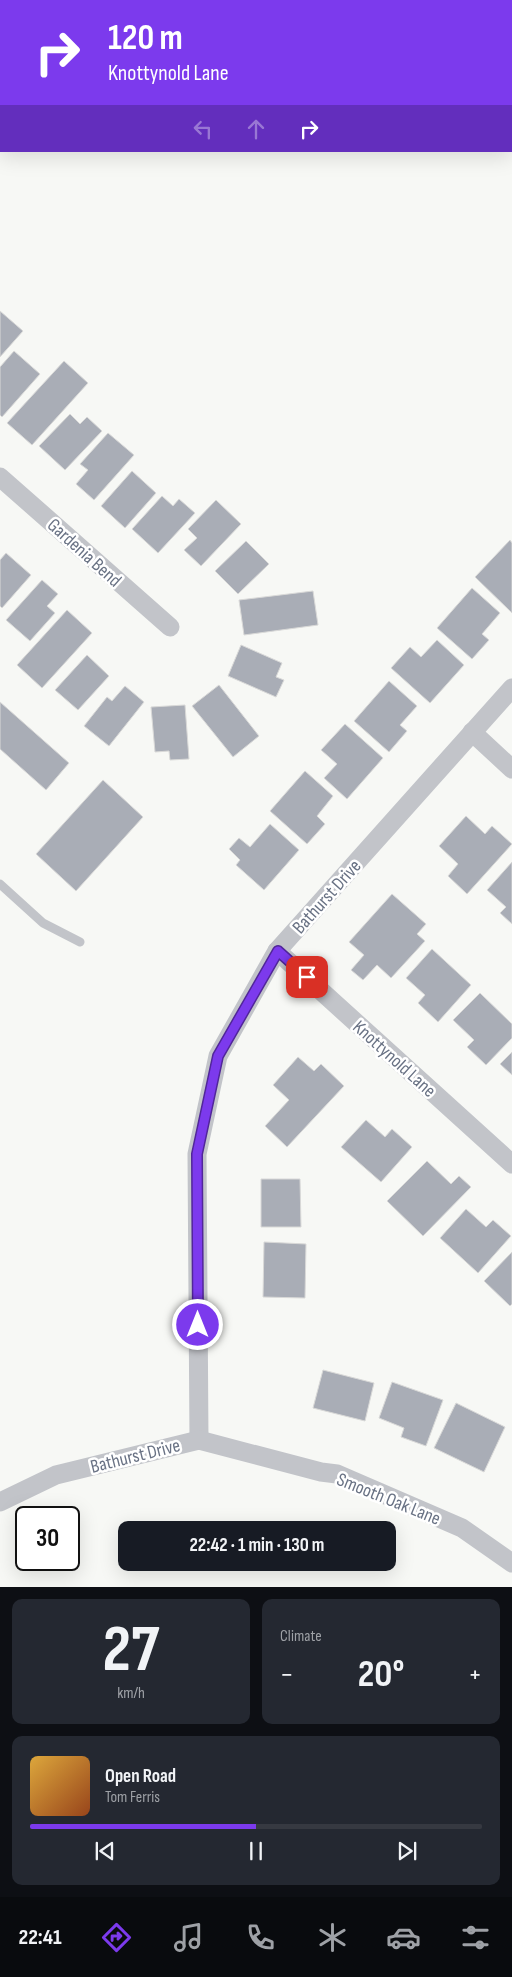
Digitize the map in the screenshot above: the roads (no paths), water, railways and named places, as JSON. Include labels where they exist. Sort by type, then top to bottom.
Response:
[{"type":"street","name":"Gardenia Bend","points":[[0,477],[170,627]]},
{"type":"street","name":"Bathurst Drive","points":[[0,1502],[56,1475],[199,1440],[197,1154],[218,1056],[278,951],[512,688]]},
{"type":"street","points":[[472,732],[512,769]]},
{"type":"street","name":"Knottynold Lane","points":[[278,951],[512,1164]]},
{"type":"street","name":"Smooth Oak Lane","points":[[199,1440],[321,1472],[337,1474],[462,1528],[512,1563]]},
{"type":"lane","points":[[0,884],[43,923],[80,942]]}]
